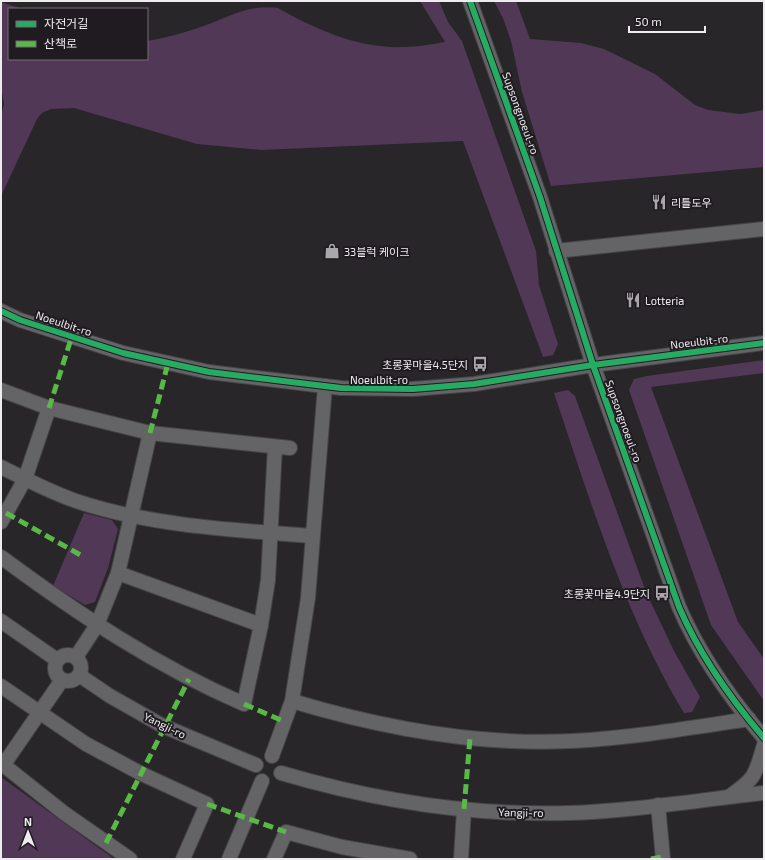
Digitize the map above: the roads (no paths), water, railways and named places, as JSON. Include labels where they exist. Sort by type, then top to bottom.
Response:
[{"type":"street","name":"Supsongnoeul-ro","points":[[470,1],[540,197],[593,364],[641,498],[660,557],[692,637],[721,684],[764,738]]},
{"type":"street","points":[[556,251],[764,230]]},
{"type":"street","name":"Noeulbit-ro","points":[[1,311],[20,320],[123,353],[209,372],[341,388],[413,389],[474,384],[593,364],[764,343]]},
{"type":"street","points":[[272,756],[292,702],[308,598],[325,386]]},
{"type":"street","points":[[1,390],[49,408],[150,433],[290,448]]},
{"type":"street","points":[[1,522],[26,479],[49,408]]},
{"type":"street","points":[[76,657],[97,625],[118,574],[150,433]]},
{"type":"street","points":[[1,557],[97,625],[175,672],[244,704],[261,625],[268,580],[275,447]]},
{"type":"street","points":[[1,467],[75,501],[132,516],[171,522],[312,536]]},
{"type":"street","points":[[118,574],[261,625]]},
{"type":"street","points":[[1,621],[57,660]]},
{"type":"street","points":[[68,655],[76,657],[81,664],[79,675],[71,681],[62,680],[58,677],[55,669],[57,660],[68,655]]},
{"type":"street","name":"Yangji-ro","points":[[79,675],[110,696],[163,726],[256,765]]},
{"type":"street","points":[[62,680],[2,764],[36,791],[130,859]]},
{"type":"street","points":[[1,686],[86,744],[207,804],[183,859]]},
{"type":"street","points":[[292,702],[364,722],[466,737],[524,741],[571,741],[610,738],[748,719]]},
{"type":"street","points":[[728,797],[746,784],[755,774],[764,745]]},
{"type":"street","points":[[264,756],[272,756],[281,765],[281,773],[275,780],[266,782],[262,781],[256,774],[256,765],[264,756]]},
{"type":"street","name":"Yangji-ro","points":[[281,773],[335,789],[376,798],[496,812],[568,813],[764,793]]},
{"type":"street","points":[[229,859],[262,781]]},
{"type":"street","points":[[658,805],[663,859]]},
{"type":"street","points":[[461,859],[464,809]]},
{"type":"street","points":[[274,859],[286,832],[340,853],[403,859]]},
{"type":"place","name":"리틀도우","points":[[659,202]]},
{"type":"place","name":"33블럭 케이크","points":[[332,251]]},
{"type":"place","name":"Lotteria","points":[[633,300]]},
{"type":"place","name":"초롱꽃마을4.5단지","points":[[480,364]]},
{"type":"place","name":"초롱꽃마을4.9단지","points":[[662,593]]}]
